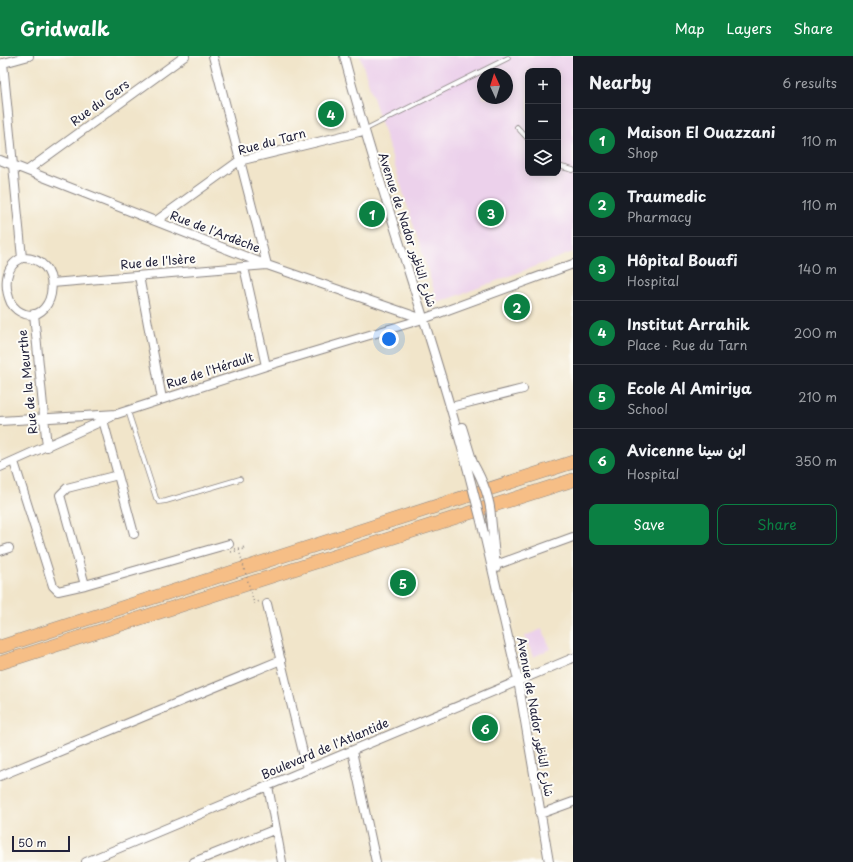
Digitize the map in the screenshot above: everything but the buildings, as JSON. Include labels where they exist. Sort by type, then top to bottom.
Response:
[{"type":"highway","points":[[0,647],[573,462]]},
{"type":"highway","points":[[0,663],[573,480]]},
{"type":"street","points":[[22,258],[14,165],[2,63],[29,56]]},
{"type":"street","name":"Rue du Gers","points":[[28,170],[185,56]]},
{"type":"street","points":[[213,56],[267,265]]},
{"type":"street","name":"Avenue de Nador شارع الناظور","points":[[344,56],[363,130],[470,465],[481,521],[518,680],[549,862]]},
{"type":"street","name":"Rue du Tarn","points":[[156,222],[239,161],[363,130]]},
{"type":"street","name":"Rue de l'Ardèche","points":[[0,160],[267,265],[423,319]]},
{"type":"street","points":[[22,258],[32,258],[44,264],[52,283],[48,304],[40,312],[34,314],[20,312],[13,306],[4,291],[8,271],[13,264],[22,258]]},
{"type":"street","name":"Rue de l'Hérault","points":[[0,421],[117,414],[128,411],[266,366],[423,319],[573,264]]},
{"type":"street","name":"Rue de l'Isère","points":[[52,283],[267,265]]},
{"type":"street","points":[[244,267],[266,366]]},
{"type":"street","points":[[139,276],[162,399]]},
{"type":"street","name":"Rue de la Meurthe","points":[[34,314],[47,447]]},
{"type":"street","points":[[451,408],[523,389]]},
{"type":"street","points":[[0,467],[14,462],[117,414]]},
{"type":"street","points":[[103,420],[134,534]]},
{"type":"street","points":[[14,462],[53,586],[58,591],[61,592],[231,549]]},
{"type":"street","name":"Avenue de Nador شارع الناظور","points":[[470,465],[482,479],[490,505],[496,565],[495,577]]},
{"type":"street","points":[[85,585],[60,495],[67,488],[118,475]]},
{"type":"street","points":[[496,565],[573,537]]},
{"type":"street","points":[[0,551],[9,548]]},
{"type":"street","points":[[267,604],[307,769]]},
{"type":"street","name":"Boulevard de l'Atlantide","points":[[86,862],[573,658]]},
{"type":"street","points":[[0,776],[281,660]]},
{"type":"street","points":[[352,751],[376,862]]},
{"type":"street","points":[[268,786],[281,862]]},
{"type":"street","points":[[540,814],[573,802]]},
{"type":"street","points":[[194,862],[276,829]]},
{"type":"lane","points":[[363,130],[508,58]]},
{"type":"lane","points":[[517,127],[525,136]]},
{"type":"lane","points":[[561,167],[573,170]]},
{"type":"lane","points":[[128,411],[156,498],[160,502],[166,502],[240,479]]},
{"type":"path","points":[[245,547],[246,549],[239,550],[231,549],[245,547]]},
{"type":"path","points":[[239,550],[254,603]]},
{"type":"shaded area","points":[[360,56],[573,56],[573,252],[438,303]]},
{"type":"shaded area","points":[[542,629],[551,649],[533,657],[525,636]]},
{"type":"place","name":"Institut Arrahik","points":[[331,114]]},
{"type":"place","name":"Hôpital Bouafi","points":[[491,213]]},
{"type":"place","name":"Maison El Ouazzani","points":[[372,214]]},
{"type":"place","name":"Traumedic","points":[[517,307]]},
{"type":"place","name":"Ecole Al Amiriya","points":[[403,583]]},
{"type":"place","name":"Avicenne ابن سينا","points":[[485,728]]}]
